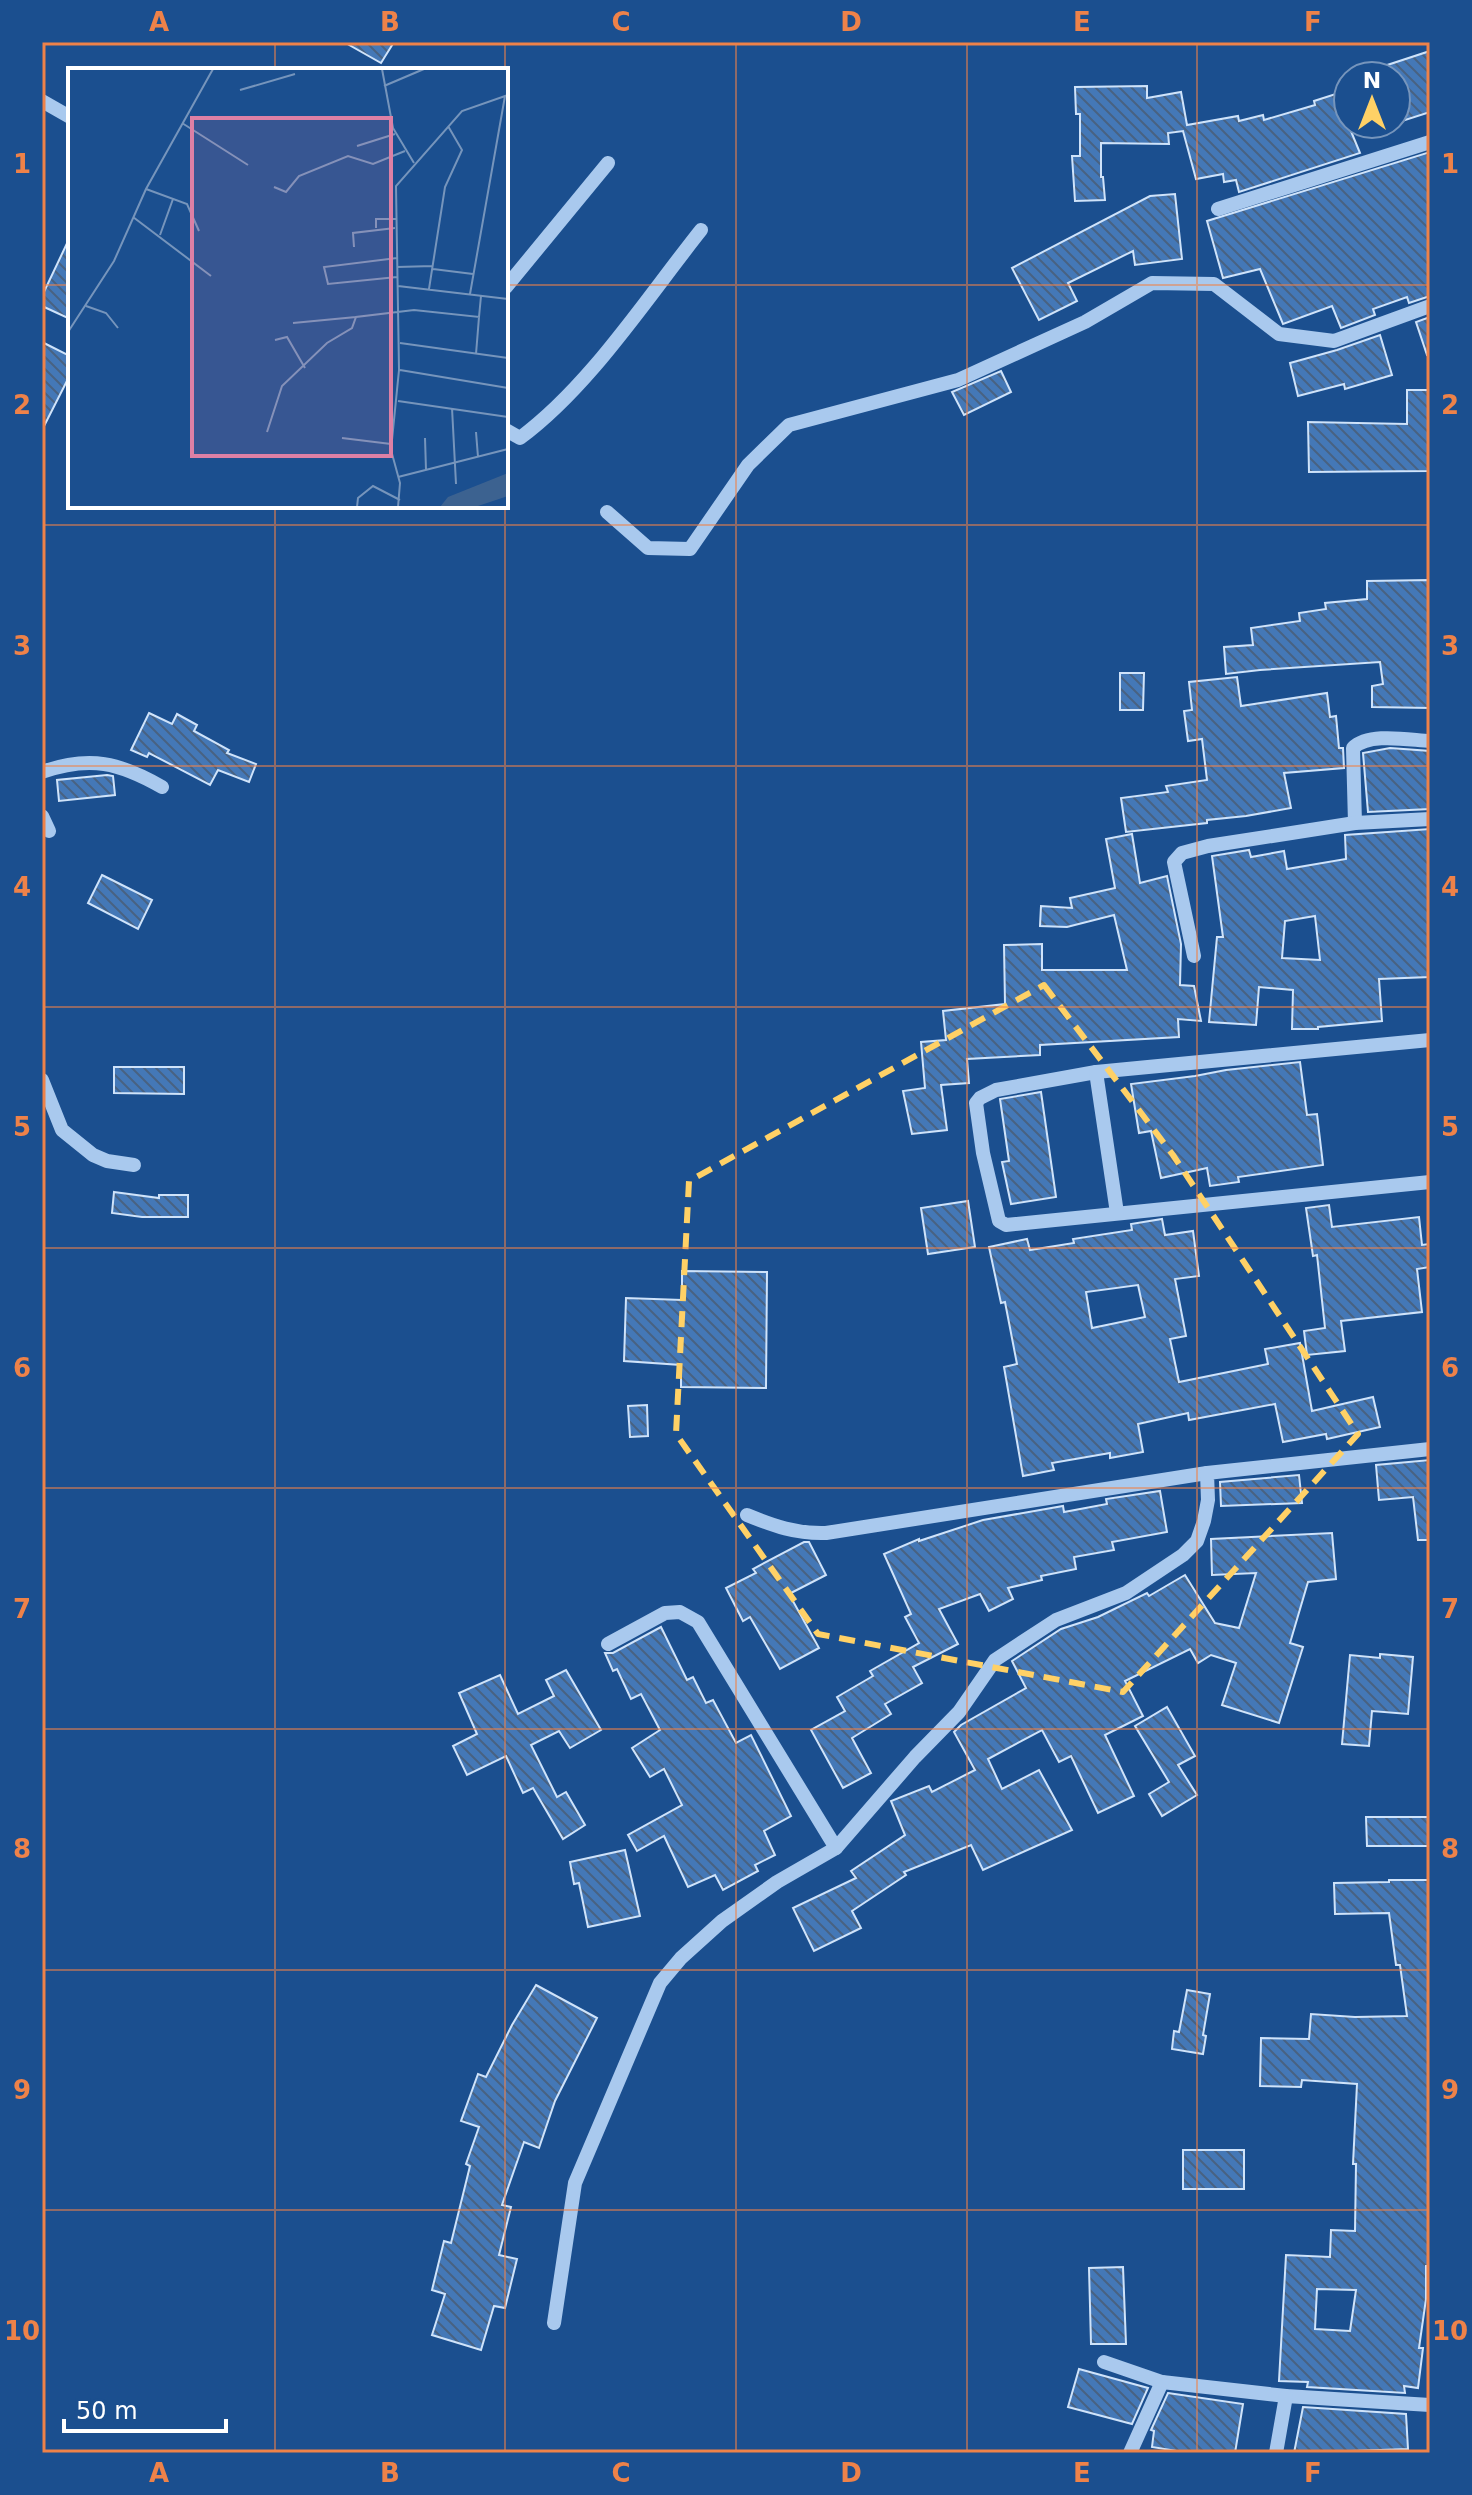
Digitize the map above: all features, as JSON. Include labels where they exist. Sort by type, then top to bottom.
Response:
[{"type":"street","points":[[42,101],[68,116]]},
{"type":"street","points":[[1218,209],[1430,142]]},
{"type":"street","points":[[508,285],[608,163]]},
{"type":"street","points":[[508,431],[520,438],[549,416],[589,372],[701,230]]},
{"type":"street","points":[[607,512],[648,548],[690,549],[748,465],[789,425],[958,380],[1085,322],[1152,283],[1214,284],[1279,334],[1334,341],[1430,306]]},
{"type":"street","points":[[1355,823],[1353,748],[1363,742],[1381,739],[1430,741]]},
{"type":"street","points":[[42,772],[82,763],[109,764],[137,773],[162,787]]},
{"type":"street","points":[[42,816],[49,831]]},
{"type":"street","points":[[1194,956],[1176,874],[1174,862],[1177,857],[1191,849],[1355,823],[1430,819]]},
{"type":"street","points":[[1430,1040],[1096,1072],[996,1090],[976,1103],[981,1140],[1001,1224],[1014,1226],[1430,1182]]},
{"type":"street","points":[[1096,1072],[1117,1213]]},
{"type":"street","points":[[42,1080],[62,1130],[93,1155],[107,1161],[134,1165]]},
{"type":"street","points":[[747,1515],[784,1530],[804,1534],[826,1533],[1207,1473],[1430,1449]]},
{"type":"street","points":[[554,2323],[575,2183],[660,1983],[681,1958],[722,1921],[777,1882],[836,1848],[915,1757],[959,1712],[995,1660],[1056,1620],[1126,1593],[1183,1555],[1197,1541],[1204,1521],[1208,1500],[1207,1473]]},
{"type":"street","points":[[608,1644],[665,1613],[680,1612],[698,1622],[836,1848]]},
{"type":"street","points":[[1104,2362],[1162,2382],[1286,2396],[1430,2405]]},
{"type":"street","points":[[1130,2453],[1162,2382]]},
{"type":"street","points":[[1276,2453],[1286,2396]]},
{"type":"highlighted area","points":[[1044,985],[1173,1155],[1358,1434],[1123,1692],[818,1634],[676,1434],[689,1181]]},
{"type":"building","points":[[344,42],[394,42],[381,63]]},
{"type":"building","points":[[1430,51],[1430,112],[1412,118],[1412,60],[1403,60]]},
{"type":"building","points":[[1147,86],[1147,98],[1181,92],[1187,125],[1238,116],[1239,121],[1263,115],[1264,120],[1315,105],[1314,101],[1332,95],[1332,140],[1355,140],[1360,153],[1239,192],[1236,180],[1224,182],[1223,174],[1196,179],[1183,131],[1168,133],[1169,144],[1101,143],[1105,200],[1075,201],[1072,156],[1080,156],[1080,114],[1076,114],[1075,87]]},
{"type":"building","points":[[1430,152],[1430,296],[1409,303],[1407,297],[1373,309],[1375,315],[1341,328],[1332,306],[1283,324],[1260,269],[1223,278],[1207,221]]},
{"type":"building","points":[[1175,194],[1182,259],[1135,265],[1133,251],[1068,283],[1077,301],[1039,320],[1012,268],[1150,196]]},
{"type":"building","points":[[68,241],[68,318],[42,306],[42,296]]},
{"type":"building","points":[[1430,317],[1430,354],[1427,355],[1416,322]]},
{"type":"building","points":[[1380,335],[1392,375],[1345,389],[1344,384],[1298,396],[1290,363]]},
{"type":"building","points":[[42,342],[68,355],[68,379],[42,430]]},
{"type":"building","points":[[1001,371],[1011,392],[964,415],[952,392]]},
{"type":"building","points":[[1407,390],[1430,390],[1430,471],[1309,472],[1308,422],[1407,424]]},
{"type":"building","points":[[1430,580],[1430,708],[1372,707],[1372,686],[1383,684],[1380,662],[1226,674],[1224,647],[1253,645],[1251,628],[1300,621],[1299,613],[1326,609],[1325,603],[1367,599],[1367,581]]},
{"type":"building","points":[[1120,673],[1144,673],[1143,710],[1120,710]]},
{"type":"building","points":[[1237,677],[1241,706],[1327,693],[1330,717],[1336,716],[1344,768],[1284,773],[1291,808],[1207,820],[1207,823],[1126,832],[1121,798],[1168,792],[1166,786],[1207,780],[1202,739],[1188,741],[1184,711],[1192,710],[1189,682]]},
{"type":"building","points":[[149,713],[172,724],[177,714],[197,725],[194,731],[229,750],[227,753],[256,764],[249,782],[218,770],[210,785],[149,753],[147,757],[131,750]]},
{"type":"building","points":[[1390,748],[1430,751],[1430,809],[1368,812],[1363,753]]},
{"type":"building","points":[[113,776],[115,795],[59,801],[57,780]]},
{"type":"building","points":[[1430,829],[1430,977],[1379,979],[1382,1021],[1292,1029],[1293,990],[1259,987],[1256,1025],[1209,1022],[1217,937],[1223,937],[1212,856],[1249,850],[1251,857],[1284,851],[1287,869],[1346,859],[1345,835]],"holes":[[[1315,916],[1320,960],[1282,958],[1285,921]]]},
{"type":"building","points":[[1132,834],[1140,883],[1167,876],[1181,944],[1180,985],[1194,986],[1201,1021],[1178,1019],[1179,1037],[1040,1045],[1040,1055],[967,1059],[969,1083],[941,1085],[947,1130],[912,1134],[903,1091],[925,1088],[921,1042],[946,1040],[943,1011],[1005,1004],[1004,945],[1042,944],[1042,970],[1127,970],[1114,915],[1067,927],[1040,926],[1041,906],[1072,908],[1070,898],[1115,888],[1106,839]]},
{"type":"building","points":[[102,875],[152,900],[138,929],[88,903]]},
{"type":"building","points":[[1300,1062],[1307,1115],[1317,1114],[1323,1165],[1238,1177],[1239,1182],[1210,1186],[1207,1168],[1161,1178],[1151,1131],[1139,1133],[1131,1084]]},
{"type":"building","points":[[114,1067],[184,1067],[184,1094],[114,1093]]},
{"type":"building","points":[[1041,1092],[1056,1197],[1011,1204],[1002,1162],[1009,1161],[1000,1099]]},
{"type":"building","points":[[114,1192],[159,1198],[159,1195],[188,1195],[188,1217],[142,1217],[112,1213]]},
{"type":"building","points":[[968,1201],[975,1247],[928,1254],[921,1208]]},
{"type":"building","points":[[1329,1205],[1332,1227],[1419,1217],[1422,1245],[1430,1244],[1430,1267],[1417,1269],[1422,1312],[1341,1321],[1345,1351],[1307,1355],[1304,1331],[1325,1328],[1317,1255],[1313,1256],[1306,1208]]},
{"type":"building","points":[[1162,1219],[1165,1235],[1193,1231],[1199,1276],[1175,1279],[1186,1336],[1170,1339],[1179,1382],[1268,1364],[1265,1349],[1300,1343],[1312,1411],[1373,1397],[1380,1427],[1327,1439],[1326,1434],[1283,1442],[1275,1404],[1189,1420],[1188,1413],[1138,1424],[1143,1452],[1110,1458],[1110,1453],[1052,1463],[1054,1470],[1023,1476],[1004,1367],[1017,1364],[1005,1302],[1001,1303],[989,1247],[1027,1239],[1030,1250],[1074,1243],[1073,1239],[1132,1230],[1131,1224]],"holes":[[[1138,1285],[1145,1317],[1092,1328],[1086,1292]]]},
{"type":"building","points":[[682,1271],[767,1272],[766,1388],[681,1387],[681,1365],[624,1361],[626,1298],[682,1300]]},
{"type":"building","points":[[647,1405],[648,1436],[630,1437],[628,1406]]},
{"type":"building","points":[[1430,1460],[1430,1540],[1418,1540],[1413,1497],[1379,1500],[1376,1465]]},
{"type":"building","points":[[1299,1475],[1302,1503],[1221,1506],[1220,1482]]},
{"type":"building","points":[[1160,1491],[1167,1532],[1112,1542],[1114,1550],[1074,1557],[1076,1569],[1041,1576],[1042,1580],[1008,1588],[1013,1599],[989,1611],[980,1594],[939,1609],[958,1644],[913,1667],[922,1683],[885,1704],[891,1714],[852,1738],[871,1773],[843,1788],[811,1730],[845,1711],[837,1697],[873,1676],[870,1671],[919,1643],[905,1617],[911,1614],[884,1554],[919,1539],[983,1520],[1063,1506],[1064,1512],[1107,1504],[1106,1499]]},
{"type":"building","points":[[1332,1533],[1336,1579],[1308,1582],[1290,1643],[1303,1647],[1279,1723],[1222,1705],[1236,1663],[1211,1655],[1198,1663],[1190,1649],[1125,1681],[1143,1716],[1105,1735],[1134,1796],[1098,1813],[1071,1756],[1059,1762],[1042,1730],[988,1759],[1002,1789],[1039,1770],[1072,1830],[983,1870],[971,1845],[904,1872],[906,1875],[852,1911],[861,1928],[814,1951],[793,1908],[856,1878],[851,1871],[905,1835],[891,1801],[929,1786],[932,1792],[975,1770],[954,1732],[1026,1688],[1012,1661],[1061,1629],[1098,1617],[1147,1593],[1149,1596],[1185,1575],[1215,1623],[1239,1628],[1256,1573],[1212,1575],[1211,1539]]},
{"type":"building","points":[[809,1542],[826,1575],[789,1594],[819,1648],[780,1669],[750,1617],[743,1621],[726,1588],[756,1573],[753,1569]]},
{"type":"building","points":[[661,1627],[687,1680],[693,1677],[706,1703],[713,1700],[736,1743],[751,1735],[791,1816],[764,1831],[775,1855],[755,1865],[758,1871],[723,1890],[715,1875],[688,1887],[664,1836],[637,1851],[628,1835],[682,1805],[664,1769],[650,1777],[632,1748],[660,1730],[641,1694],[631,1699],[617,1669],[613,1671],[605,1653],[613,1653]]},
{"type":"building","points":[[1380,1654],[1413,1657],[1408,1714],[1372,1711],[1369,1746],[1342,1744],[1350,1655],[1380,1658]]},
{"type":"building","points":[[566,1670],[601,1730],[570,1748],[559,1731],[531,1745],[557,1797],[566,1792],[585,1825],[563,1839],[533,1788],[523,1793],[506,1756],[467,1775],[453,1746],[477,1734],[459,1693],[500,1675],[518,1714],[554,1696],[546,1680]]},
{"type":"building","points":[[1167,1707],[1195,1756],[1178,1765],[1197,1795],[1162,1816],[1149,1794],[1169,1782],[1135,1726]]},
{"type":"building","points":[[1366,1817],[1430,1817],[1430,1846],[1367,1846]]},
{"type":"building","points":[[625,1850],[640,1916],[588,1927],[579,1883],[574,1884],[570,1862]]},
{"type":"building","points":[[1430,1880],[1430,2266],[1426,2266],[1418,2388],[1404,2386],[1405,2393],[1307,2387],[1308,2382],[1279,2381],[1286,2255],[1330,2257],[1331,2230],[1355,2231],[1356,2164],[1353,2164],[1357,2084],[1302,2080],[1301,2087],[1260,2086],[1261,2038],[1309,2039],[1311,2014],[1407,2016],[1389,1913],[1335,1914],[1334,1883]],"holes":[[[1317,2289],[1356,2290],[1350,2331],[1315,2329]]]},
{"type":"building","points":[[536,1985],[597,2018],[555,2101],[539,2148],[524,2142],[502,2205],[511,2207],[499,2255],[517,2259],[505,2308],[494,2306],[481,2350],[432,2335],[445,2294],[432,2290],[444,2241],[451,2243],[470,2166],[466,2164],[479,2127],[461,2121],[478,2074],[486,2077]]},
{"type":"building","points":[[1187,1990],[1210,1994],[1203,2054],[1172,2049],[1174,2031],[1179,2032]]},
{"type":"building","points":[[1183,2150],[1244,2150],[1244,2189],[1183,2189]]},
{"type":"building","points":[[1123,2267],[1126,2344],[1091,2344],[1089,2268]]},
{"type":"building","points":[[1079,2369],[1148,2388],[1132,2424],[1068,2407]]},
{"type":"building","points":[[1168,2393],[1243,2404],[1235,2453],[1189,2453],[1152,2447],[1154,2431],[1151,2430]]},
{"type":"building","points":[[1303,2407],[1406,2414],[1408,2449],[1294,2453]]}]
